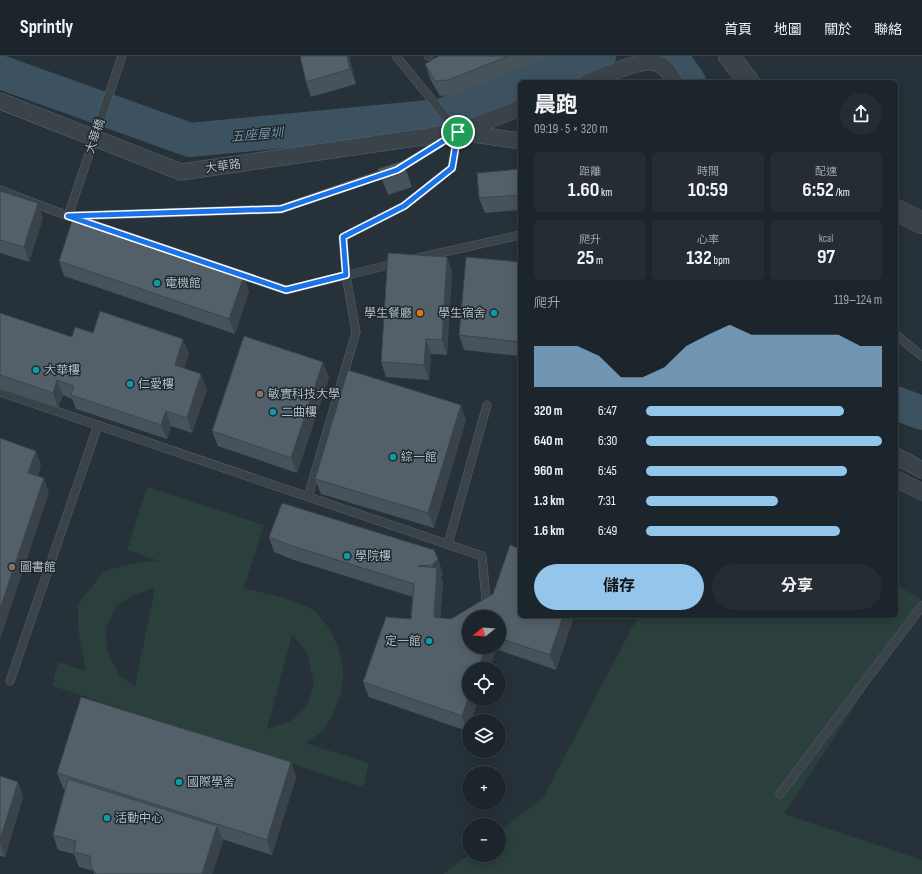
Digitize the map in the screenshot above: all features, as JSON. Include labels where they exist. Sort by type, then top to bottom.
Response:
[{"type":"street","points":[[729,56],[747,80]]},
{"type":"street","points":[[593,80],[652,59],[669,70],[674,80]]},
{"type":"street","name":"大華路","points":[[0,102],[180,172],[458,132],[518,109]]},
{"type":"street","name":"大華路","points":[[458,132],[518,141]]},
{"type":"street","points":[[898,211],[922,223]]},
{"type":"street","points":[[898,458],[918,483]]},
{"type":"street","points":[[898,479],[918,483]]},
{"type":"lane","name":"大華橋","points":[[68,216],[122,56]]},
{"type":"lane","points":[[308,496],[356,332],[346,275],[343,237],[404,206],[452,168],[458,132],[396,56]]},
{"type":"lane","points":[[68,216],[281,209],[397,170],[458,132]]},
{"type":"lane","points":[[0,190],[68,216],[286,290],[518,235]]},
{"type":"lane","points":[[898,337],[922,356]]},
{"type":"lane","points":[[0,392],[482,556],[486,600]]},
{"type":"lane","points":[[448,544],[487,406]]},
{"type":"lane","points":[[10,681],[98,425]]},
{"type":"lane","points":[[780,794],[922,606]]},
{"type":"green space","points":[[147,487],[264,525],[244,588],[299,603],[314,611],[331,631],[341,657],[343,680],[340,697],[325,729],[305,743],[369,763],[363,787],[52,686],[58,662],[86,671],[78,626],[78,604],[104,571],[125,565],[150,561],[162,562],[127,550]],"holes":[[[155,588],[135,686],[134,686],[119,675],[107,651],[106,629],[116,606],[133,595]],[[292,635],[307,653],[314,683],[307,706],[291,721],[267,729]]]},
{"type":"green space","points":[[898,586],[922,600],[922,603],[784,814],[922,860],[922,874],[443,874],[462,859],[462,862],[506,862],[506,826],[543,798],[637,618],[898,618]]},
{"type":"building","points":[[300,56],[347,56],[350,69],[306,82]]},
{"type":"building","points":[[439,56],[509,56],[448,80],[435,81],[425,64]]},
{"type":"building","points":[[403,161],[406,172],[382,180],[378,169]]},
{"type":"building","points":[[518,169],[518,195],[479,198],[477,173]]},
{"type":"building","points":[[0,191],[38,203],[24,247],[0,240]]},
{"type":"building","name":"電機館","points":[[73,218],[244,276],[229,319],[59,261]]},
{"type":"building","name":"學生餐廳","points":[[388,253],[447,257],[442,340],[426,339],[424,365],[381,362]]},
{"type":"building","name":"學生宿舍","points":[[466,257],[518,262],[518,342],[459,335]]},
{"type":"building","points":[[100,311],[183,339],[175,365],[201,374],[187,418],[166,411],[161,425],[71,395],[74,386],[57,380],[53,393],[0,375],[0,313],[72,337],[75,327],[93,333]]},
{"type":"building","name":"二曲樓","points":[[244,336],[323,362],[291,458],[212,431]]},
{"type":"building","name":"綜一館","points":[[348,370],[461,405],[428,513],[315,479]]},
{"type":"building","name":"圖書館","points":[[0,438],[36,451],[28,473],[44,478],[0,609]]},
{"type":"building","points":[[282,503],[434,550],[438,559],[432,565],[418,566],[437,568],[434,617],[451,619],[462,612],[462,654],[483,654],[481,662],[462,662],[462,706],[466,706],[462,716],[363,682],[386,617],[411,619],[414,584],[289,545],[269,537]]},
{"type":"building","points":[[510,545],[518,548],[518,618],[562,618],[550,655],[506,640],[506,610],[466,610],[493,594]]},
{"type":"building","name":"國際學舍","points":[[81,697],[291,762],[267,840],[57,773]]},
{"type":"building","points":[[0,776],[18,782],[0,840]]},
{"type":"building","name":"活動中心","points":[[68,779],[217,826],[202,874],[96,874],[91,867],[90,856],[74,852],[76,841],[53,835]]},
{"type":"waterway","name":"五座屋圳","points":[[536,80],[599,56]]},
{"type":"waterway","name":"五座屋圳","points":[[671,56],[688,80]]},
{"type":"waterway","name":"五座屋圳","points":[[0,72],[190,140],[440,116],[518,87]]},
{"type":"waterway","name":"五座屋圳","points":[[898,404],[922,413]]},
{"type":"place","name":"電機館","points":[[157,283]]},
{"type":"place","name":"學生餐廳","points":[[420,313]]},
{"type":"place","name":"學生宿舍","points":[[494,313]]},
{"type":"place","name":"大華樓","points":[[36,370]]},
{"type":"place","name":"仁愛樓","points":[[130,384]]},
{"type":"place","name":"敏實科技大學","points":[[260,394]]},
{"type":"place","name":"二曲樓","points":[[273,412]]},
{"type":"place","name":"綜一館","points":[[393,457]]},
{"type":"place","name":"學院樓","points":[[347,556]]},
{"type":"place","name":"圖書館","points":[[12,567]]},
{"type":"place","name":"定一館","points":[[429,641]]},
{"type":"place","name":"國際學舍","points":[[179,782]]},
{"type":"place","name":"活動中心","points":[[107,818]]},
{"type":"route","points":[[458,132],[452,168],[404,206],[343,237],[346,275],[286,290],[68,216],[281,209],[397,170],[458,132]]}]
